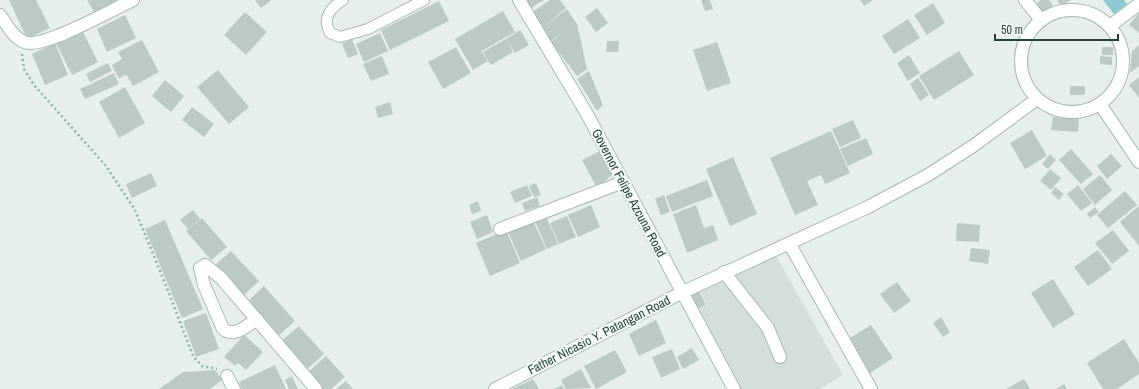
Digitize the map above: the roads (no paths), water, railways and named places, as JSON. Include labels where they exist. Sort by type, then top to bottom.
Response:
[{"type":"street","points":[[0,14],[11,32],[24,42],[30,44],[48,42],[133,0]]},
{"type":"street","name":"Governor Felipe Azcuna Road","points":[[519,0],[588,114],[681,293],[734,389]]},
{"type":"street","points":[[1025,0],[1041,20]]},
{"type":"street","points":[[1110,26],[1139,4]]},
{"type":"street","points":[[1077,11],[1098,17],[1110,26],[1118,39],[1122,53],[1123,68],[1119,82],[1111,94],[1100,104],[1088,110],[1068,112],[1048,107],[1037,99],[1028,87],[1025,80],[1021,58],[1024,44],[1031,31],[1041,20],[1055,13],[1077,11]]},
{"type":"street","name":"Father Nicasio Y. Patangan Road","points":[[495,389],[681,293],[868,207],[928,175],[973,146],[1037,99]]},
{"type":"street","points":[[1100,104],[1139,162]]},
{"type":"street","points":[[500,229],[623,182]]},
{"type":"street","points":[[789,243],[871,389]]},
{"type":"street","points":[[256,319],[234,334],[223,330],[204,285],[200,268],[205,265],[209,268],[256,319],[316,389]]},
{"type":"street","points":[[724,272],[768,328],[780,357]]},
{"type":"street","points":[[227,376],[234,389]]},
{"type":"lane","points":[[343,0],[332,9],[326,19],[326,24],[330,33],[340,37],[359,33],[424,0]]},
{"type":"water","points":[[1103,0],[1124,0],[1127,4],[1114,14]]}]
